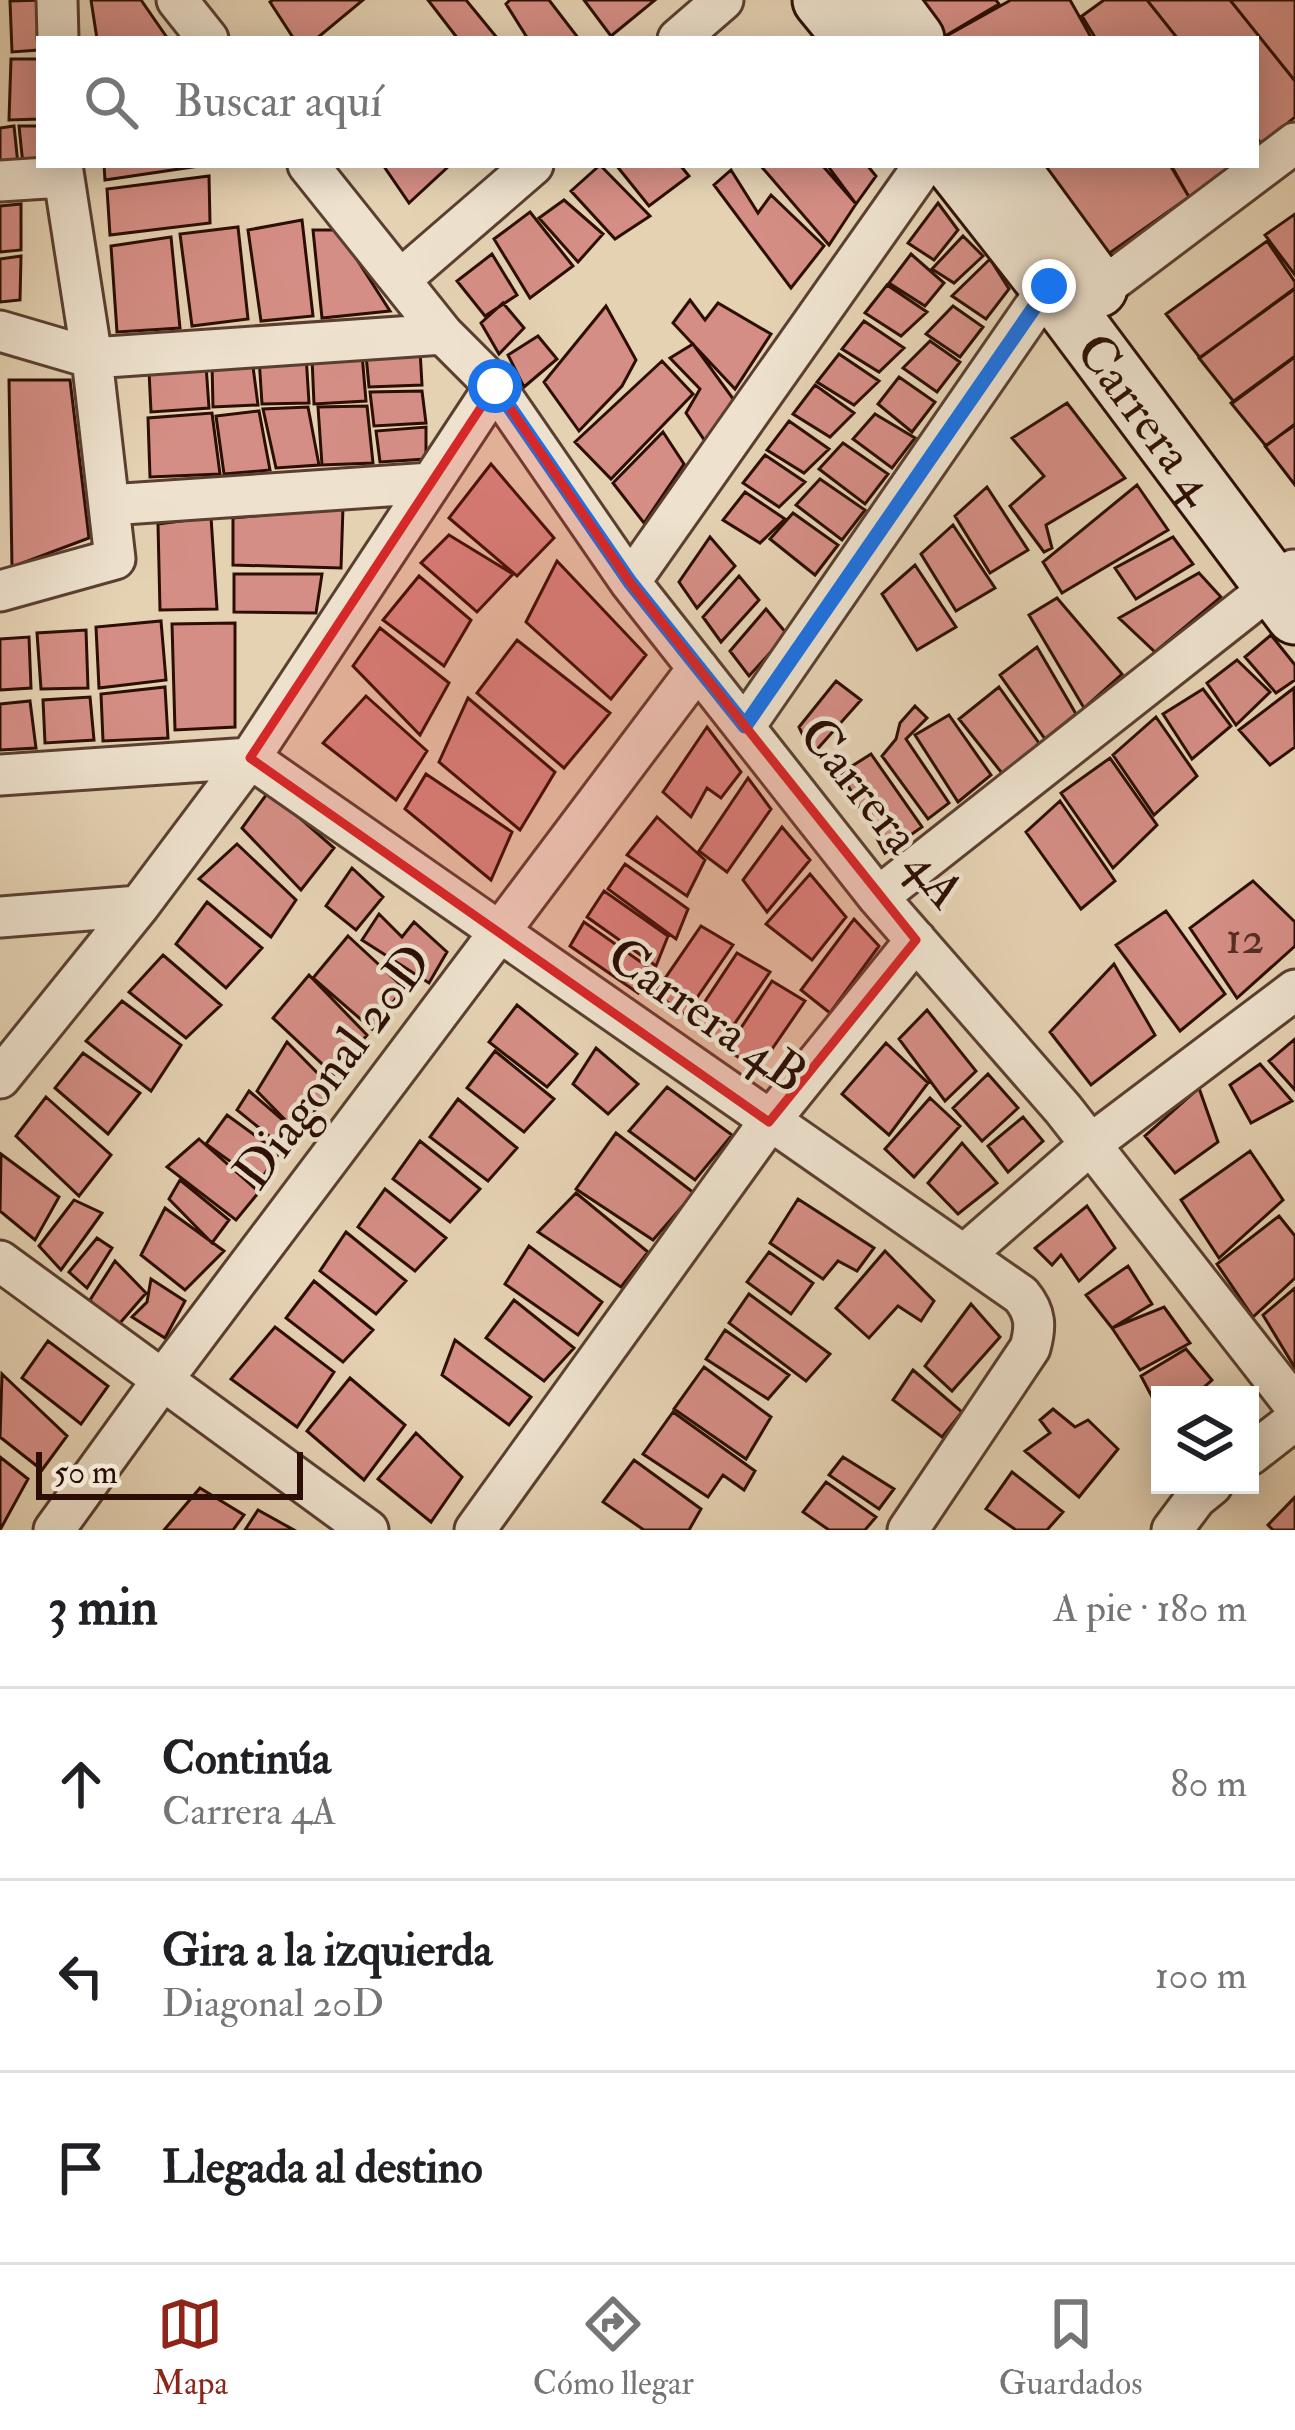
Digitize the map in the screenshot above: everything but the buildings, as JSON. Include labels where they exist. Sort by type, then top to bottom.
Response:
[{"type":"main road","points":[[823,0],[852,36]]},
{"type":"main road","points":[[886,0],[912,36]]},
{"type":"main road","name":"Carrera 4","points":[[957,168],[1075,288]]},
{"type":"main road","name":"Carrera 4","points":[[1010,168],[1075,288],[1290,580]]},
{"type":"street","points":[[57,0],[58,36]]},
{"type":"street","points":[[177,0],[206,36]]},
{"type":"street","points":[[681,36],[723,0]]},
{"type":"street","points":[[1259,167],[1295,143]]},
{"type":"street","name":"Carrera 4A","points":[[310,168],[443,334],[495,386],[630,582],[878,897],[1090,1144],[1295,1406]]},
{"type":"street","points":[[400,280],[530,168]]},
{"type":"street","points":[[630,582],[922,168]]},
{"type":"street","points":[[745,726],[1075,288],[1257,168]]},
{"type":"street","points":[[0,182],[62,171],[92,358],[115,560],[0,591]]},
{"type":"street","points":[[0,331],[92,358],[443,334]]},
{"type":"street","points":[[0,1078],[139,906],[250,758],[495,386]]},
{"type":"street","points":[[110,505],[431,483]]},
{"type":"street","points":[[878,897],[1290,580]]},
{"type":"street","name":"Diagonal 20D","points":[[54,1530],[698,668]]},
{"type":"street","points":[[0,775],[250,758]]},
{"type":"street","name":"Carrera 4B","points":[[250,758],[1021,1295],[1031,1307],[1035,1333],[1030,1348],[908,1530]]},
{"type":"street","points":[[0,917],[139,906]]},
{"type":"street","points":[[475,1530],[769,1122],[916,940]]},
{"type":"street","points":[[964,1255],[1090,1144],[1295,990]]},
{"type":"street","points":[[0,1261],[368,1530]]},
{"type":"street","points":[[1259,1448],[1295,1420]]},
{"type":"street","points":[[1172,1530],[1201,1494]]},
{"type":"highlighted area","points":[[495,386],[630,582],[916,940],[769,1122],[250,758]]},
{"type":"route","points":[[495,386],[630,582],[745,726],[1049,286]]}]
